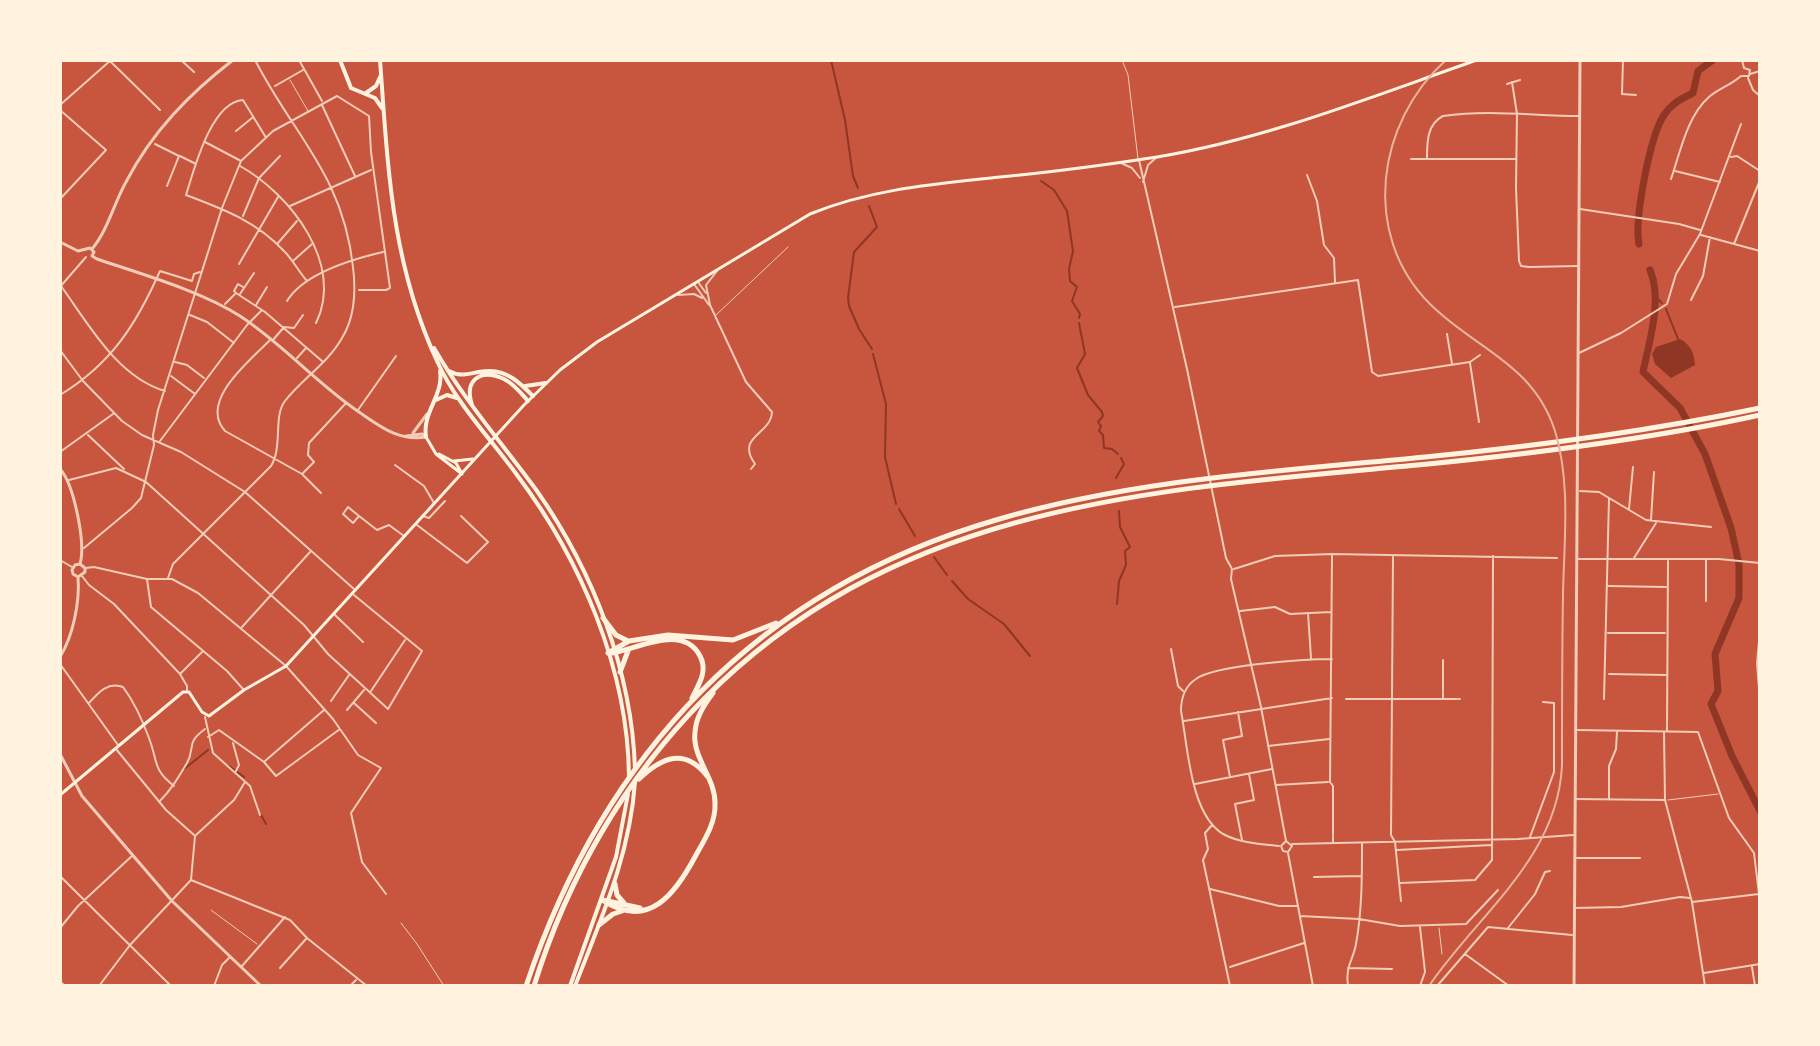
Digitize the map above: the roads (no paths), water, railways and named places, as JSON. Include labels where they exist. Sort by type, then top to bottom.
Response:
[{"type":"highway","points":[[1549,447],[1760,408]]},
{"type":"highway","points":[[612,652],[668,635],[730,641],[788,618],[882,563],[982,524],[1094,496],[1549,447],[1760,415]]},
{"type":"highway","points":[[534,986],[570,893],[594,845],[629,788],[676,729],[722,681],[773,638],[824,603],[886,569],[937,547],[1051,513],[1205,483]]},
{"type":"highway","points":[[603,618],[616,635],[630,645],[671,639],[696,649],[704,665],[703,676],[687,706]]},
{"type":"highway","points":[[526,986],[555,908],[600,820],[631,771],[687,706],[733,662],[788,618]]},
{"type":"highway","points":[[620,672],[630,645]]},
{"type":"highway","points":[[599,925],[609,916],[622,911],[646,909],[671,896],[697,855],[714,818],[716,805],[713,786],[696,750],[695,730],[699,715],[722,681]]},
{"type":"highway","points":[[629,788],[659,763],[676,758],[696,764],[713,786]]},
{"type":"highway","points":[[615,884],[618,897],[625,903]]},
{"type":"highway","points":[[606,901],[646,909]]},
{"type":"highway","points":[[606,901],[622,911]]},
{"type":"main road","points":[[340,60],[351,88],[378,101],[384,114]]},
{"type":"main road","points":[[380,60],[395,230],[406,279],[425,334],[467,409]]},
{"type":"main road","points":[[60,795],[187,691],[209,716],[244,690],[286,666],[546,383],[597,342],[787,228],[833,205],[884,191],[1159,157],[1300,121],[1477,60]]},
{"type":"main road","points":[[364,94],[376,86],[381,74]]},
{"type":"main road","points":[[441,366],[459,375],[488,371],[502,373],[533,396]]},
{"type":"main road","points":[[441,366],[441,385],[427,414],[426,437],[433,450],[462,474]]},
{"type":"main road","points":[[441,366],[489,434]]},
{"type":"main road","points":[[474,411],[469,389],[473,381],[481,376],[504,379],[528,401]]},
{"type":"main road","points":[[522,385],[546,383]]},
{"type":"main road","points":[[432,404],[441,396],[450,395],[467,409],[538,494],[562,530],[603,618],[612,652],[627,745],[626,831],[599,925],[573,986]]},
{"type":"main road","points":[[497,444],[565,548],[588,596],[620,672],[633,738],[635,771],[615,884],[573,986]]},
{"type":"main road","points":[[433,450],[452,461],[462,474]]},
{"type":"main road","points":[[452,461],[463,462],[477,457]]},
{"type":"main road","points":[[451,467],[454,483]]},
{"type":"street","points":[[181,60],[194,72]]},
{"type":"street","points":[[92,256],[92,249],[130,174],[151,141],[184,101],[233,60]]},
{"type":"street","points":[[168,578],[173,564],[275,460],[282,404],[341,340],[351,319],[355,290],[353,259],[343,215],[318,159],[255,60]]},
{"type":"street","points":[[299,60],[356,177]]},
{"type":"street","points":[[1574,986],[1580,60]]},
{"type":"street","points":[[1623,60],[1622,94],[1636,95]]},
{"type":"street","points":[[1742,60],[1744,68]]},
{"type":"street","points":[[60,105],[110,61],[160,110]]},
{"type":"street","points":[[1744,68],[1749,69],[1753,90],[1760,96]]},
{"type":"street","points":[[1741,76],[1740,71],[1744,68]]},
{"type":"street","points":[[275,86],[304,69]]},
{"type":"street","points":[[1671,179],[1687,132],[1702,105],[1712,94],[1728,87],[1741,76],[1760,71]]},
{"type":"street","points":[[1507,84],[1520,80]]},
{"type":"street","points":[[1512,82],[1517,114],[1521,266],[1579,266]]},
{"type":"street","points":[[84,548],[136,505],[146,482],[156,417],[222,208],[240,163],[265,137],[337,96],[369,116],[389,289],[359,290]]},
{"type":"street","points":[[265,137],[243,100],[239,99],[217,119],[204,142],[186,195],[242,217],[260,229],[293,261],[307,281]]},
{"type":"street","points":[[60,110],[106,150],[60,199]]},
{"type":"street","points":[[1427,159],[1430,129],[1440,117],[1510,111],[1517,114],[1580,116]]},
{"type":"street","points":[[236,131],[253,117]]},
{"type":"street","points":[[1578,353],[1587,351],[1667,304],[1680,264],[1701,232],[1741,124]]},
{"type":"street","points":[[204,142],[259,178],[279,196],[298,220],[312,244],[323,273],[324,300],[316,323]]},
{"type":"street","points":[[155,144],[196,164]]},
{"type":"street","points":[[167,186],[179,156]]},
{"type":"street","points":[[242,217],[259,178],[280,156]]},
{"type":"street","points":[[1731,157],[1737,156],[1760,171]]},
{"type":"street","points":[[1143,183],[1148,165],[1159,157]]},
{"type":"street","points":[[1138,159],[1226,558],[1232,569],[1231,579],[1261,707],[1286,841]]},
{"type":"street","points":[[1411,159],[1516,159]]},
{"type":"street","points":[[1119,163],[1132,168],[1143,183]]},
{"type":"street","points":[[288,207],[373,169]]},
{"type":"street","points":[[1674,171],[1720,182]]},
{"type":"street","points":[[1307,175],[1317,201],[1324,245],[1337,267],[1335,283]]},
{"type":"street","points":[[1734,244],[1760,180]]},
{"type":"street","points":[[239,264],[279,196]]},
{"type":"street","points":[[1579,209],[1641,218],[1701,232],[1760,251]]},
{"type":"street","points":[[277,244],[298,220]]},
{"type":"street","points":[[1691,300],[1703,276],[1710,237]]},
{"type":"street","points":[[60,242],[84,251],[92,249]]},
{"type":"street","points":[[293,261],[312,244]]},
{"type":"street","points":[[84,251],[86,257]]},
{"type":"street","points":[[287,301],[307,281],[353,259],[384,252]]},
{"type":"street","points":[[165,391],[139,379],[112,353],[61,286],[86,257],[92,256],[224,307],[250,323],[357,411],[398,436],[426,437]]},
{"type":"street","points":[[60,395],[83,381],[112,353],[148,301],[160,271],[192,281],[194,274],[203,273]]},
{"type":"street","points":[[718,271],[706,285],[710,305],[749,388],[772,415],[771,421],[750,442],[748,453],[755,464],[751,469]]},
{"type":"street","points":[[224,307],[254,273]]},
{"type":"street","points":[[1172,307],[1358,280],[1372,372],[1378,376],[1470,362],[1480,355]]},
{"type":"street","points":[[696,283],[707,294]]},
{"type":"street","points":[[696,283],[702,298]]},
{"type":"street","points":[[244,287],[238,284],[234,291],[284,327],[323,362]]},
{"type":"street","points":[[256,306],[267,287]]},
{"type":"street","points":[[676,295],[694,294],[710,305]]},
{"type":"street","points":[[160,441],[262,310]]},
{"type":"street","points":[[189,315],[212,326],[234,343]]},
{"type":"street","points":[[291,334],[303,315]]},
{"type":"street","points":[[284,327],[294,328]]},
{"type":"street","points":[[284,327],[224,390],[218,404],[220,425],[225,431],[302,474],[321,493]]},
{"type":"street","points":[[1447,334],[1452,365]]},
{"type":"street","points":[[297,358],[307,347]]},
{"type":"street","points":[[60,350],[113,414],[138,432],[160,441],[245,492],[406,640],[422,651],[388,709],[204,533],[146,482],[125,470],[87,434]]},
{"type":"street","points":[[357,411],[396,356]]},
{"type":"street","points":[[174,361],[204,378]]},
{"type":"street","points":[[1470,362],[1479,422]]},
{"type":"street","points":[[170,375],[196,394]]},
{"type":"street","points":[[302,474],[314,462],[308,455],[309,443],[346,403]]},
{"type":"street","points":[[60,452],[113,414]]},
{"type":"street","points":[[410,435],[419,428],[427,414]]},
{"type":"street","points":[[398,436],[422,434],[426,437]]},
{"type":"street","points":[[103,470],[112,459]]},
{"type":"street","points":[[395,465],[426,487],[434,504]]},
{"type":"street","points":[[1629,510],[1633,467]]},
{"type":"street","points":[[60,469],[69,480],[84,548],[80,564]]},
{"type":"street","points":[[69,480],[103,470],[125,470]]},
{"type":"street","points":[[1650,521],[1654,472]]},
{"type":"street","points":[[1578,492],[1596,491],[1650,521],[1711,527]]},
{"type":"street","points":[[1604,699],[1609,498]]},
{"type":"street","points":[[423,516],[429,518],[445,501]]},
{"type":"street","points":[[359,516],[377,530],[388,524],[405,537]]},
{"type":"street","points":[[416,524],[467,563],[488,542],[461,516]]},
{"type":"street","points":[[1633,559],[1657,522]]},
{"type":"street","points":[[241,628],[312,551]]},
{"type":"street","points":[[1232,569],[1275,556],[1332,554],[1557,558]]},
{"type":"street","points":[[1332,554],[1330,782],[1333,786],[1333,843]]},
{"type":"street","points":[[1393,556],[1391,835],[1395,842],[1401,901]]},
{"type":"street","points":[[1400,883],[1475,880],[1492,860],[1493,556]]},
{"type":"street","points":[[1576,559],[1706,559],[1760,563]]},
{"type":"street","points":[[1706,559],[1706,601]]},
{"type":"street","points":[[60,560],[72,567]]},
{"type":"street","points":[[1668,560],[1665,800],[1692,900],[1705,986]]},
{"type":"street","points":[[72,567],[80,564]]},
{"type":"street","points":[[80,564],[85,568],[94,567],[147,579],[168,578],[195,591],[286,666],[325,709],[358,755],[381,768],[351,813],[362,862],[386,894]]},
{"type":"street","points":[[72,567],[73,574],[114,604],[180,674],[187,691]]},
{"type":"street","points":[[60,657],[85,568]]},
{"type":"street","points":[[147,579],[151,607],[232,675],[244,690]]},
{"type":"street","points":[[1607,586],[1668,587]]},
{"type":"street","points":[[1239,611],[1275,607],[1290,614],[1331,612]]},
{"type":"street","points":[[1308,613],[1311,659]]},
{"type":"street","points":[[334,614],[363,642]]},
{"type":"street","points":[[1760,630],[1757,671],[1760,702]]},
{"type":"street","points":[[1607,633],[1668,633]]},
{"type":"street","points":[[370,692],[406,640]]},
{"type":"street","points":[[1171,649],[1177,684],[1184,692]]},
{"type":"street","points":[[180,674],[203,651]]},
{"type":"street","points":[[1281,846],[1227,836],[1212,825],[1200,806],[1183,721],[1181,704],[1184,692],[1201,675],[1311,659],[1332,659]]},
{"type":"street","points":[[1443,660],[1443,699]]},
{"type":"street","points":[[60,664],[117,748],[159,802],[195,836]]},
{"type":"street","points":[[331,701],[350,674]]},
{"type":"street","points":[[1606,674],[1667,675]]},
{"type":"street","points":[[89,703],[103,689],[120,685],[137,707],[155,766],[163,778],[174,786]]},
{"type":"street","points":[[347,710],[366,688]]},
{"type":"street","points":[[1183,721],[1332,698]]},
{"type":"street","points":[[1346,699],[1460,699]]},
{"type":"street","points":[[1530,838],[1554,772],[1554,703],[1543,702]]},
{"type":"street","points":[[354,703],[376,723]]},
{"type":"street","points":[[264,762],[325,709]]},
{"type":"street","points":[[1230,777],[1223,740],[1242,736],[1238,711]]},
{"type":"street","points":[[205,715],[215,756],[246,781],[253,791],[260,815]]},
{"type":"street","points":[[159,802],[174,786],[189,759],[192,740],[206,728]]},
{"type":"street","points":[[208,737],[217,730],[264,762],[276,776],[341,729]]},
{"type":"street","points":[[1575,730],[1698,732],[1730,820],[1754,853],[1760,908]]},
{"type":"street","points":[[1608,801],[1609,765],[1617,747],[1618,730]]},
{"type":"street","points":[[1268,746],[1330,739]]},
{"type":"street","points":[[232,742],[239,765],[236,771]]},
{"type":"street","points":[[60,754],[75,784],[172,901],[261,986]]},
{"type":"street","points":[[1195,784],[1273,769]]},
{"type":"street","points":[[1242,841],[1235,804],[1254,800],[1249,774]]},
{"type":"street","points":[[99,986],[130,945],[191,880],[195,836],[234,800],[246,781]]},
{"type":"street","points":[[1276,785],[1330,782]]},
{"type":"street","points":[[1575,799],[1665,800]]},
{"type":"street","points":[[1212,825],[1205,833],[1208,848],[1203,860],[1230,986]]},
{"type":"street","points":[[1286,841],[1292,844],[1395,842],[1574,835]]},
{"type":"street","points":[[1281,846],[1286,841]]},
{"type":"street","points":[[1348,986],[1347,968],[1356,947],[1359,919],[1362,842]]},
{"type":"street","points":[[1292,844],[1288,852],[1313,986]]},
{"type":"street","points":[[1396,850],[1492,845]]},
{"type":"street","points":[[1281,846],[1283,851],[1288,852]]},
{"type":"street","points":[[60,928],[85,899],[133,854]]},
{"type":"street","points":[[1574,858],[1640,858]]},
{"type":"street","points":[[1507,929],[1535,894],[1545,872],[1550,871]]},
{"type":"street","points":[[60,876],[171,986]]},
{"type":"street","points":[[1314,877],[1362,876]]},
{"type":"street","points":[[191,880],[285,917],[367,986]]},
{"type":"street","points":[[1209,889],[1279,906],[1298,906]]},
{"type":"street","points":[[1300,916],[1359,919],[1390,925],[1470,922],[1498,890]]},
{"type":"street","points":[[1574,908],[1621,907],[1680,897],[1692,900],[1759,894]]},
{"type":"street","points":[[241,967],[285,917]]},
{"type":"street","points":[[1419,926],[1425,969],[1420,986]]},
{"type":"street","points":[[1438,986],[1487,928],[1574,935]]},
{"type":"street","points":[[280,968],[307,938]]},
{"type":"street","points":[[1228,968],[1305,943]]},
{"type":"street","points":[[1464,953],[1509,986]]},
{"type":"street","points":[[214,986],[222,965],[230,957]]},
{"type":"street","points":[[1703,973],[1760,964]]},
{"type":"street","points":[[1751,966],[1755,986]]},
{"type":"street","points":[[1347,968],[1392,969]]},
{"type":"street","points":[[350,986],[357,979]]},
{"type":"street","points":[[1500,986],[1504,981]]},
{"type":"street","points":[[60,982],[66,986]]},
{"type":"lane","points":[[1122,60],[1128,75],[1138,159]]},
{"type":"lane","points":[[289,78],[308,111]]},
{"type":"lane","points":[[715,317],[788,247]]},
{"type":"lane","points":[[1665,800],[1721,794]]},
{"type":"lane","points":[[211,910],[259,946]]},
{"type":"lane","points":[[401,923],[444,986]]},
{"type":"lane","points":[[1438,925],[1442,954]]},
{"type":"waterway","points":[[831,60],[845,120],[853,176],[858,188]]},
{"type":"waterway","points":[[1639,244],[1641,198],[1659,126],[1670,107],[1693,93],[1698,71],[1713,60]]},
{"type":"waterway","points":[[1041,181],[1054,190],[1067,211],[1073,251],[1070,281],[1077,287],[1072,301],[1080,314],[1079,318]]},
{"type":"waterway","points":[[869,206],[877,227],[854,252],[848,298],[859,329],[872,349]]},
{"type":"waterway","points":[[1650,270],[1654,282],[1655,308],[1643,372],[1680,408],[1705,454],[1731,528],[1739,564],[1739,598],[1715,654],[1718,691],[1711,704],[1732,756],[1760,811]]},
{"type":"waterway","points":[[1654,295],[1662,303]]},
{"type":"waterway","points":[[1666,309],[1678,339]]},
{"type":"waterway","points":[[1079,323],[1085,354],[1077,368],[1088,395],[1102,412],[1103,416],[1098,422],[1104,448],[1118,454]]},
{"type":"waterway","points":[[873,354],[886,404],[885,457],[896,504]]},
{"type":"waterway","points":[[1116,478],[1124,464],[1121,458]]},
{"type":"waterway","points":[[899,509],[915,536]]},
{"type":"waterway","points":[[1117,604],[1119,581],[1126,565],[1125,551],[1130,547],[1120,527],[1119,511]]},
{"type":"waterway","points":[[934,557],[947,575]]},
{"type":"waterway","points":[[952,581],[968,599],[1004,624],[1030,656]]},
{"type":"waterway","points":[[184,769],[208,750]]},
{"type":"waterway","points":[[229,766],[244,777]]},
{"type":"waterway","points":[[261,815],[266,824]]},
{"type":"railway","points":[[1429,986],[1531,857],[1546,829],[1557,798],[1562,765],[1565,512],[1563,471],[1555,431],[1533,389],[1518,373],[1447,320],[1408,276],[1393,245],[1386,212],[1386,179],[1392,146],[1405,114],[1423,85],[1446,60]]}]
